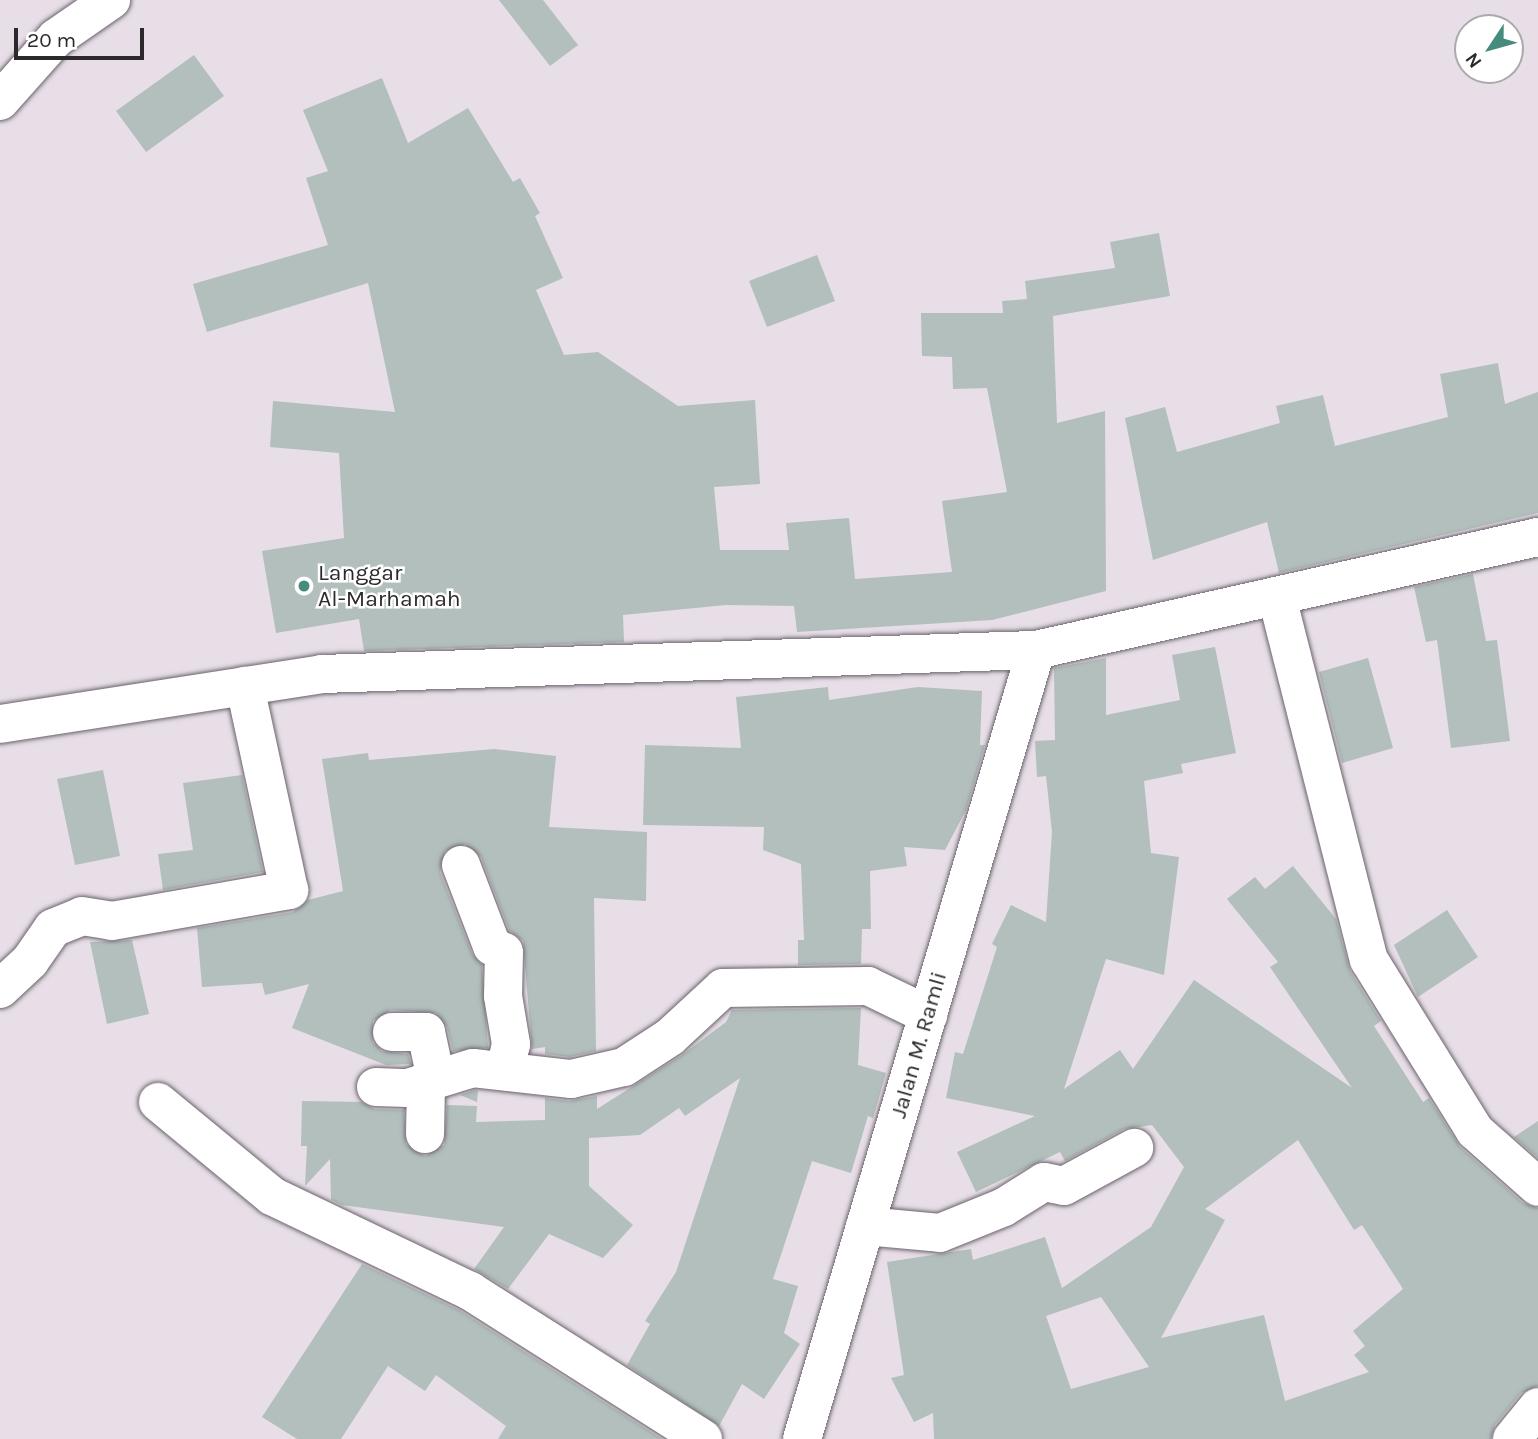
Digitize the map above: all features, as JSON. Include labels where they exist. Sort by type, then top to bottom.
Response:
[{"type":"street","points":[[0,101],[56,38],[111,0]]},
{"type":"street","points":[[0,724],[322,674],[1036,650],[1538,537]]},
{"type":"street","points":[[1277,597],[1369,960],[1475,1131],[1538,1187]]},
{"type":"street","name":"Jalan M. Ramli","points":[[802,1439],[1036,650]]},
{"type":"street","points":[[0,989],[30,961],[53,928],[82,916],[112,921],[289,890],[245,686]]},
{"type":"street","points":[[461,865],[492,946],[504,952],[503,996],[511,1044],[505,1071]]},
{"type":"street","points":[[376,1087],[408,1088],[473,1068],[570,1079],[624,1067],[670,1037],[723,988],[869,986],[928,1014]]},
{"type":"street","points":[[392,1032],[426,1032],[434,1069],[426,1083],[425,1134]]},
{"type":"street","points":[[158,1102],[272,1196],[470,1291],[704,1439]]},
{"type":"street","points":[[866,1226],[940,1233],[971,1223],[1044,1182],[1064,1186],[1134,1148]]},
{"type":"street","points":[[1512,1439],[1538,1407]]},
{"type":"building","points":[[499,0],[543,0],[578,45],[550,66]]},
{"type":"building","points":[[194,55],[224,96],[146,152],[116,111]]},
{"type":"building","points":[[382,78],[408,143],[468,108],[513,182],[520,178],[540,213],[535,216],[563,278],[536,290],[564,355],[598,352],[678,406],[755,400],[760,484],[714,487],[720,550],[789,550],[786,523],[849,518],[855,579],[952,572],[942,501],[1007,492],[987,388],[953,389],[952,357],[922,356],[921,313],[1003,313],[1002,301],[1027,299],[1025,281],[1115,268],[1110,242],[1159,233],[1170,296],[1053,316],[1057,423],[1105,411],[1106,591],[992,620],[797,632],[794,606],[726,605],[623,615],[624,642],[364,651],[359,619],[276,633],[262,551],[344,538],[339,453],[270,447],[273,401],[395,412],[368,283],[207,332],[193,284],[328,245],[306,178],[328,171],[303,110]]},
{"type":"building","points":[[817,255],[835,301],[767,327],[749,281]]},
{"type":"building","points":[[1498,363],[1505,404],[1538,392],[1538,513],[1279,573],[1267,522],[1153,560],[1125,418],[1165,407],[1177,452],[1280,423],[1276,406],[1323,395],[1335,446],[1448,417],[1440,374]]},
{"type":"building","points":[[1473,574],[1486,641],[1497,640],[1510,741],[1451,748],[1437,640],[1426,642],[1414,587]]},
{"type":"building","points":[[1215,647],[1236,753],[1181,764],[1183,773],[1144,781],[1151,853],[1179,857],[1164,975],[1106,959],[1064,1089],[1120,1050],[1133,1069],[1194,980],[1352,1088],[1270,967],[1278,962],[1227,899],[1255,877],[1265,889],[1293,866],[1336,919],[1350,971],[1381,1021],[1374,1026],[1423,1102],[1429,1098],[1460,1147],[1523,1203],[1538,1208],[1538,1386],[1521,1393],[1495,1425],[1491,1439],[934,1439],[933,1413],[914,1422],[891,1378],[904,1375],[887,1262],[971,1249],[973,1260],[1045,1237],[1062,1288],[1151,1227],[1184,1167],[1152,1125],[1124,1129],[1065,1161],[1060,1152],[976,1192],[957,1152],[1035,1116],[946,1098],[955,1052],[963,1054],[997,947],[992,944],[1011,905],[1046,922],[1052,832],[1046,776],[1037,777],[1035,741],[1055,740],[1054,668],[1106,658],[1106,715],[1180,700],[1172,655]],"holes":[[[1298,1140],[1354,1230],[1362,1225],[1403,1289],[1353,1331],[1365,1346],[1354,1355],[1369,1372],[1285,1401],[1264,1315],[1161,1338],[1225,1220],[1205,1209]],[[1101,1297],[1149,1367],[1071,1389],[1046,1316]]]},
{"type":"building","points":[[1368,658],[1393,748],[1342,763],[1319,672]]},
{"type":"building","points":[[828,687],[829,700],[918,687],[982,691],[980,745],[985,745],[966,810],[945,850],[904,847],[907,866],[870,871],[871,929],[862,929],[861,964],[798,965],[798,940],[804,940],[801,864],[763,850],[764,827],[643,825],[645,745],[741,748],[736,697]]},
{"type":"building","points":[[494,749],[556,756],[549,827],[647,832],[646,901],[594,898],[596,1051],[570,1057],[545,1054],[545,1047],[532,1049],[523,941],[509,930],[481,857],[465,844],[445,851],[440,872],[472,954],[482,965],[488,1048],[453,1051],[447,1027],[436,1013],[391,1010],[373,1021],[373,1042],[382,1051],[408,1054],[411,1064],[386,1065],[292,1028],[309,984],[265,995],[262,983],[202,987],[197,928],[293,912],[308,900],[343,891],[322,759],[368,753],[369,760]]},
{"type":"building","points":[[103,770],[120,856],[75,865],[57,779]]},
{"type":"building","points":[[242,775],[263,872],[163,890],[158,854],[193,850],[183,783]]},
{"type":"building","points":[[1447,910],[1478,957],[1418,997],[1394,945]]},
{"type":"building","points":[[132,940],[149,1014],[107,1024],[90,942]]},
{"type":"building","points":[[861,1008],[858,1065],[886,1073],[873,1118],[868,1116],[851,1173],[812,1161],[773,1279],[798,1286],[784,1333],[800,1344],[764,1399],[742,1384],[719,1426],[627,1365],[650,1324],[645,1321],[676,1272],[740,1078],[685,1116],[679,1108],[640,1135],[589,1138],[589,1186],[633,1225],[603,1258],[549,1234],[508,1289],[474,1269],[504,1227],[342,1205],[331,1200],[330,1159],[305,1186],[307,1146],[301,1146],[302,1101],[361,1102],[375,1109],[404,1110],[406,1144],[425,1156],[444,1145],[447,1105],[477,1106],[476,1122],[545,1120],[545,1098],[569,1101],[597,1096],[597,1109],[682,1055],[726,1022],[732,1010]]},
{"type":"building","points":[[475,1090],[478,1091],[477,1102],[460,1095]]},
{"type":"building","points":[[1538,1121],[1538,1158],[1514,1137]]},
{"type":"building","points":[[362,1264],[459,1310],[662,1439],[498,1439],[506,1426],[436,1375],[425,1391],[388,1366],[341,1439],[297,1439],[262,1417]]},
{"type":"place","name":"Langgar Al-Marhamah","points":[[304,586]]}]
